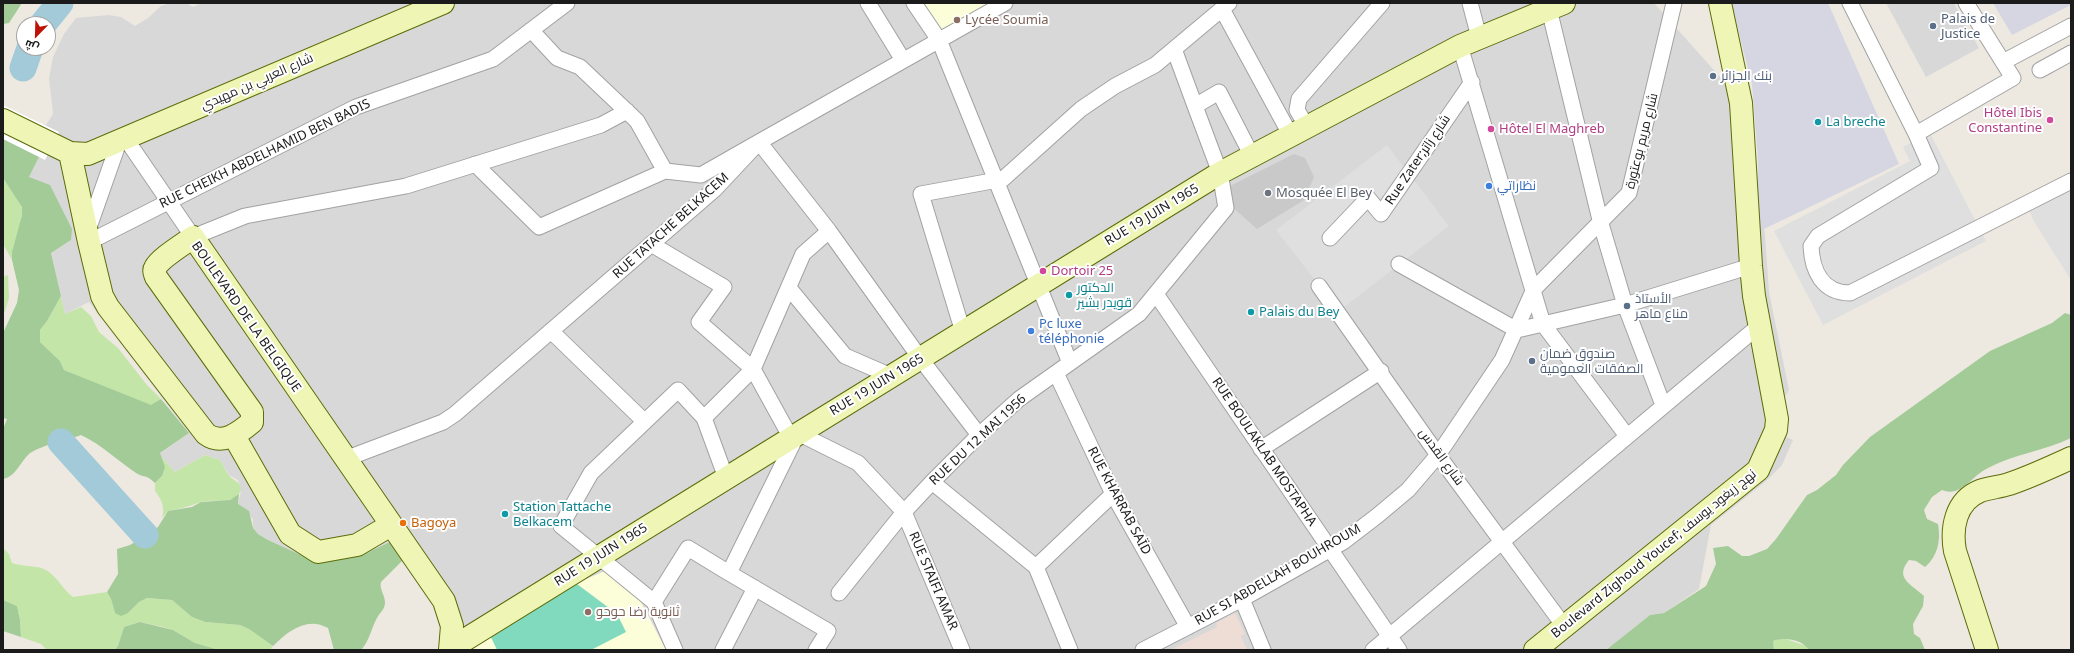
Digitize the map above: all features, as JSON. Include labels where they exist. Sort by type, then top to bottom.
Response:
[{"type":"street","name":"شارع العربي بن مهيدي","points":[[61,149],[78,154],[88,154],[443,3]]},
{"type":"street","name":"RUE CHEIKH ABDELHAMID BEN BADIS","points":[[88,238],[168,201],[356,107],[492,59],[567,3]]},
{"type":"street","points":[[868,3],[903,60]]},
{"type":"street","points":[[914,3],[939,40],[1070,363]]},
{"type":"street","name":"RUE TATACHE BELKACEM","points":[[345,459],[443,422],[455,414],[715,189],[759,142],[1005,3]]},
{"type":"street","points":[[1299,132],[1297,110],[1299,98],[1382,3]]},
{"type":"street","points":[[1470,3],[1472,82],[1534,289],[1543,324],[1627,436]]},
{"type":"street","name":"شارع مريم بوعتورة","points":[[1534,289],[1601,224],[1629,193],[1632,186],[1674,3]]},
{"type":"street","name":"Boulevard Zighoud Youcef; نهج زيغود يوسف","points":[[1535,650],[1758,470],[1776,430],[1776,410],[1751,266],[1741,103],[1720,3]]},
{"type":"street","points":[[1850,3],[1916,134],[1931,168],[1818,236],[1810,246],[1812,260],[1817,274],[1828,287],[1838,293],[1850,293],[2071,181]]},
{"type":"street","points":[[1916,134],[2013,78],[1966,3]]},
{"type":"street","points":[[963,332],[921,194],[1003,179],[1086,105],[1115,86],[1155,65],[1225,6],[1299,132]]},
{"type":"street","points":[[1556,6],[1601,224],[1624,305],[1663,405]]},
{"type":"street","name":"RUE 19 JUIN 1965","points":[[450,649],[1220,173],[1470,42],[1556,6]]},
{"type":"street","points":[[2003,62],[2071,26]]},
{"type":"street","points":[[531,30],[557,58],[580,67],[637,120],[665,171]]},
{"type":"street","name":"RUE DU 12 MAI 1956","points":[[839,593],[904,512],[979,435],[1019,399],[1134,319],[1226,208],[1220,173],[1174,49]]},
{"type":"street","points":[[2040,70],[2071,53]]},
{"type":"street","name":"Rue Zater;شارع زاتر","points":[[1330,238],[1368,198],[1381,214],[1472,82]]},
{"type":"street","points":[[1195,106],[1219,92],[1252,156]]},
{"type":"street","points":[[123,140],[193,237],[245,216],[406,186],[601,125],[627,111]]},
{"type":"street","points":[[3,120],[61,149]]},
{"type":"street","points":[[88,238],[123,140]]},
{"type":"street","points":[[475,164],[539,228],[665,171],[701,175],[759,142],[829,231],[920,358],[979,435]]},
{"type":"street","name":"BOULEVARD DE LA BELGIQUE","points":[[61,149],[88,238],[102,296],[108,307],[206,434],[217,440],[234,436],[252,422],[252,412],[156,277],[154,271],[161,262],[193,237],[444,601],[452,626],[450,649]]},
{"type":"street","points":[[704,418],[753,369],[803,254],[829,231]]},
{"type":"street","points":[[652,244],[724,287],[699,322],[753,369],[795,436],[858,463],[904,512]]},
{"type":"street","points":[[1399,264],[1517,330],[1624,305],[1751,266]]},
{"type":"street","name":"شارع القدس","points":[[1319,286],[1438,455],[1564,626]]},
{"type":"street","points":[[789,288],[845,356],[891,376]]},
{"type":"street","name":"RUE SI ABDELLAH BOUHROUM","points":[[1143,650],[1242,599],[1330,548],[1362,528],[1408,490],[1438,455],[1502,360],[1517,330],[1534,289]]},
{"type":"street","name":"RUE BOULAKLAB MOSTAPHA","points":[[1156,294],[1399,650]]},
{"type":"street","points":[[551,331],[644,421]]},
{"type":"street","points":[[1373,650],[1663,405],[1762,335]]},
{"type":"street","points":[[1261,449],[1381,372]]},
{"type":"street","name":"RUE KHARRAB SAÏD","points":[[1056,374],[1113,494],[1188,627]]},
{"type":"street","points":[[675,650],[654,602],[561,526],[591,473],[678,390],[704,418],[726,478]]},
{"type":"street","points":[[234,436],[290,534],[318,552],[358,545],[393,527]]},
{"type":"street","points":[[729,573],[795,436]]},
{"type":"street","points":[[1987,650],[1953,538],[1957,513],[1963,504],[1979,492],[2009,484],[2071,458]]},
{"type":"street","points":[[932,482],[1036,567],[1070,650]]},
{"type":"street","points":[[1036,567],[1113,494]]},
{"type":"street","name":"RUE STAIFI AMAR","points":[[904,512],[962,650]]},
{"type":"street","points":[[654,602],[688,548],[828,631],[816,650]]},
{"type":"street","points":[[723,650],[755,588]]},
{"type":"street","points":[[1242,599],[1263,650]]},
{"type":"shaded area","points":[[170,3],[186,3],[193,7],[201,3],[1654,3],[1746,106],[1765,235],[1769,292],[1789,390],[1780,405],[1774,432],[1793,440],[1782,465],[1765,482],[1711,525],[1699,589],[1664,613],[1650,615],[1606,650],[441,650],[441,625],[435,607],[390,542],[362,555],[317,558],[301,555],[258,534],[253,528],[253,519],[238,504],[241,491],[238,480],[229,475],[220,460],[205,455],[175,472],[159,454],[189,433],[89,302],[65,314],[51,253],[71,240],[29,177],[39,157],[44,128],[53,114],[49,78],[53,57],[56,56],[56,51],[64,34],[76,18],[109,15],[121,17],[135,26],[148,18],[161,6]]},
{"type":"shaded area","name":"Lycée Soumia","points":[[921,3],[1007,3],[949,38]]},
{"type":"shaded area","name":"La breche","points":[[1731,3],[1828,3],[1899,164],[1764,229],[1757,235],[1758,160],[1752,84]]},
{"type":"shaded area","name":"Palais de Justice","points":[[1886,3],[1954,3],[1979,48],[1926,77]]},
{"type":"shaded area","points":[[1993,3],[2071,3],[2071,5],[2012,35]]},
{"type":"shaded area","points":[[1930,133],[1986,241],[1823,325],[1774,231],[1910,161],[1903,147]]},
{"type":"shaded area","points":[[1387,145],[1449,226],[1339,311],[1276,230]]},
{"type":"shaded area","name":"Mosquée El Bey","points":[[1294,154],[1305,158],[1314,177],[1304,200],[1257,229],[1230,205],[1228,187]]},
{"type":"shaded area","points":[[2071,172],[2071,280],[2033,220],[2025,199]]},
{"type":"shaded area","name":"ثانوية رضا حوحو","points":[[605,571],[639,598],[666,650],[465,650],[584,580]]},
{"type":"shaded area","points":[[1235,613],[1245,634],[1241,636],[1247,650],[1171,650],[1217,627],[1216,623]]},
{"type":"green space","points":[[3,3],[22,3],[9,23],[3,24]]},
{"type":"green space","points":[[3,134],[40,142],[39,157],[29,177],[50,185],[72,229],[71,240],[51,253],[61,296],[47,321],[40,330],[40,342],[60,361],[64,370],[151,405],[161,399],[189,433],[160,453],[165,467],[162,476],[155,483],[149,478],[136,473],[103,448],[81,435],[45,446],[32,452],[25,458],[11,476],[3,479],[3,429],[7,419],[3,418],[3,333],[17,303],[19,290],[12,260],[12,252],[22,215],[22,207],[3,178]]},
{"type":"green space","points":[[3,178],[16,196],[22,208],[12,260],[3,244]]},
{"type":"green space","points":[[8,275],[9,298],[3,317],[3,277]]},
{"type":"green space","points":[[61,296],[65,314],[81,307],[91,316],[99,332],[118,348],[147,385],[161,399],[151,406],[64,370],[60,361],[40,342],[40,330],[47,321]]},
{"type":"green space","points":[[2065,313],[2071,315],[2071,438],[1998,463],[1982,472],[1960,489],[1949,492],[1942,490],[1932,497],[1924,510],[1927,519],[1938,524],[1939,542],[1936,553],[1925,567],[1916,561],[1909,560],[1903,572],[1906,580],[1924,596],[1923,606],[1913,624],[1914,634],[1920,638],[1925,650],[1809,650],[1802,643],[1783,639],[1773,641],[1774,650],[1606,650],[1650,615],[1664,613],[1706,586],[1716,564],[1713,548],[1728,546],[1742,556],[1749,556],[1767,549],[1776,539],[1807,495],[1817,490],[1836,475],[1843,465],[1870,437],[1990,351],[2052,323]]},
{"type":"green space","points":[[159,454],[175,472],[205,455],[220,460],[230,477],[240,485],[241,491],[237,496],[228,500],[206,501],[168,511],[162,518],[162,504],[155,491],[155,483],[162,476]]},
{"type":"green space","points":[[239,494],[238,504],[249,511],[253,528],[258,534],[301,555],[317,558],[362,555],[390,542],[403,560],[381,582],[385,599],[384,607],[362,649],[334,650],[328,628],[313,624],[305,624],[298,627],[285,635],[273,646],[249,629],[240,625],[205,622],[192,617],[172,600],[147,598],[139,602],[128,613],[121,616],[115,613],[111,599],[107,592],[118,574],[117,549],[130,545],[158,527],[168,511],[192,507],[201,502],[230,500]]},
{"type":"green space","points":[[3,548],[9,554],[12,563],[43,568],[50,573],[73,597],[107,592],[111,599],[115,613],[128,613],[139,602],[147,598],[172,600],[192,617],[205,622],[240,625],[249,629],[273,646],[270,650],[219,650],[195,643],[173,630],[140,622],[124,627],[118,647],[115,650],[47,650],[41,644],[21,637],[17,606],[3,600]]},
{"type":"green space","name":"ثانوية رضا حوحو","points":[[577,584],[617,614],[626,632],[591,650],[497,650],[490,635]]},
{"type":"green space","points":[[3,600],[17,606],[21,637],[3,631]]},
{"type":"green space","points":[[140,622],[173,630],[195,643],[219,650],[115,650],[118,646],[124,627]]},
{"type":"green space","points":[[1783,638],[1806,646],[1809,650],[1774,650],[1773,641]]},
{"type":"pier","points":[[3,105],[59,132],[45,160],[3,139]]},
{"type":"waterway","points":[[49,16],[60,3]]},
{"type":"waterway","points":[[23,68],[27,56]]},
{"type":"waterway","points":[[61,442],[145,535]]},
{"type":"place","name":"Lycée Soumia","points":[[957,20]]},
{"type":"place","name":"Palais de Justice","points":[[1933,26]]},
{"type":"place","name":"بنك الجزائر","points":[[1713,76]]},
{"type":"place","name":"Hôtel Ibis Constantine","points":[[2050,120]]},
{"type":"place","name":"La breche","points":[[1818,122]]},
{"type":"place","name":"Hôtel El Maghreb","points":[[1491,129]]},
{"type":"place","name":"نظاراتي","points":[[1489,186]]},
{"type":"place","name":"Mosquée El Bey","points":[[1268,193]]},
{"type":"place","name":"Dortoir 25","points":[[1043,271]]},
{"type":"place","name":"الدكتور قويدر بشير","points":[[1069,295]]},
{"type":"place","name":"الأستاذ مناع ماهر","points":[[1627,306]]},
{"type":"place","name":"Palais du Bey","points":[[1251,312]]},
{"type":"place","name":"Pc luxe téléphonie","points":[[1031,331]]},
{"type":"place","name":"صندوق ضمان الصفقات العمومية","points":[[1532,361]]},
{"type":"place","name":"Station Tattache Belkacem","points":[[505,514]]},
{"type":"place","name":"Bagoya","points":[[403,523]]},
{"type":"place","name":"ثانوية رضا حوحو","points":[[588,612]]}]
